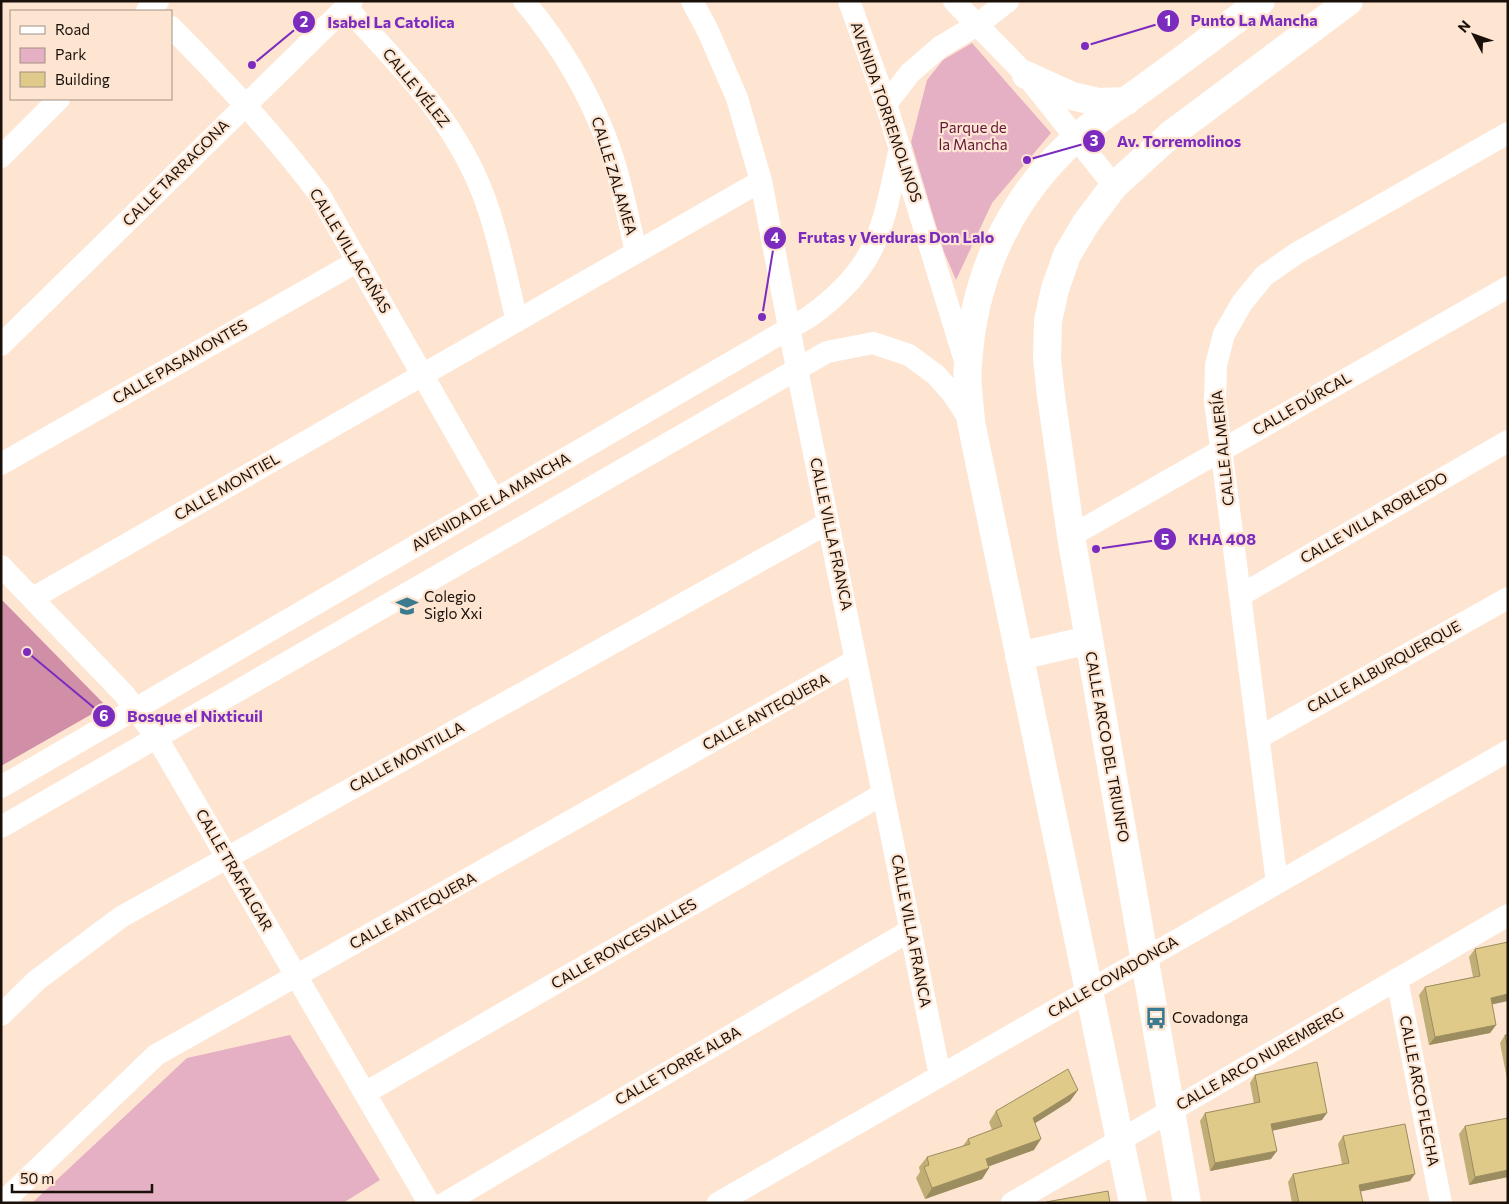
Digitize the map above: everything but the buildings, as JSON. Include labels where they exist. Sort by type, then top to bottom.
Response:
[{"type":"street","name":"CALLE ZALAMEA","points":[[524,1],[577,75],[601,125],[619,182],[636,252]]},
{"type":"street","name":"CALLE VILLA FRANCA","points":[[692,1],[708,31],[737,98],[761,181],[797,369],[940,1076]]},
{"type":"street","name":"AVENIDA TORREMOLINOS","points":[[849,1],[886,104],[967,367]]},
{"type":"street","points":[[954,1],[1026,75],[1114,186],[1170,135],[1350,1]]},
{"type":"street","points":[[886,104],[910,73],[940,47],[977,25],[1008,1]]},
{"type":"street","points":[[1133,1203],[971,422],[967,367],[973,315],[984,273],[1000,236],[1019,202],[1041,174],[1077,138],[1261,1]]},
{"type":"street","name":"CALLE TARRAGONA","points":[[1,345],[349,4]]},
{"type":"street","name":"CALLE VÉLEZ","points":[[349,4],[440,113],[462,148],[481,189],[497,237],[517,321]]},
{"type":"street","name":"CALLE VILLACAÑAS","points":[[172,28],[246,103],[319,194],[494,500]]},
{"type":"street","points":[[1026,75],[1072,96],[1098,102],[1127,101]]},
{"type":"street","points":[[1,157],[59,100]]},
{"type":"street","name":"CALLE ALMERÍA","points":[[1277,883],[1260,737],[1215,401],[1216,365],[1224,334],[1242,303],[1264,276],[1296,253],[1508,132]]},
{"type":"street","name":"AVENIDA DE LA MANCHA","points":[[1,787],[790,328],[829,303],[852,280],[871,254],[882,227],[900,148]]},
{"type":"street","name":"CALLE MONTIEL","points":[[33,598],[761,181]]},
{"type":"street","name":"CALLE ARCO DEL TRIUNFO","points":[[1114,186],[1086,223],[1072,247],[1055,289],[1048,321],[1047,359],[1071,536],[1187,1203]]},
{"type":"street","name":"CALLE PASAMONTES","points":[[1,464],[358,261]]},
{"type":"street","name":"CALLE DÚRCAL","points":[[1071,536],[1508,287]]},
{"type":"street","points":[[1,827],[827,352],[873,344],[909,355],[936,375],[953,394],[971,422]]},
{"type":"street","name":"CALLE VILLA ROBLEDO","points":[[1241,595],[1508,441]]},
{"type":"street","name":"CALLE MONTILLA","points":[[1,1015],[37,980],[120,917],[828,523]]},
{"type":"street","name":"CALLE TRAFALGAR","points":[[1,566],[137,709],[157,738],[429,1203]]},
{"type":"street","name":"CALLE ALBURQUERQUE","points":[[1260,737],[1508,598]]},
{"type":"street","points":[[1019,656],[1089,640]]},
{"type":"street","name":"CALLE ANTEQUERA","points":[[2,1203],[156,1055],[856,660]]},
{"type":"street","name":"CALLE COVADONGA","points":[[718,1203],[1508,751]]},
{"type":"street","name":"CALLE RONCESVALLES","points":[[365,1093],[883,794]]},
{"type":"street","name":"CALLE ARCO NUREMBERG","points":[[1012,1203],[1508,915]]},
{"type":"street","name":"CALLE TORRE ALBA","points":[[445,1203],[911,930]]},
{"type":"street","name":"CALLE ARCO FLECHA","points":[[1397,979],[1441,1203]]},
{"type":"green space","name":"Parque de la Mancha","points":[[972,43],[1051,133],[992,203],[956,280],[944,252],[911,142],[927,80],[943,60]]},
{"type":"green space","points":[[290,1035],[380,1180],[343,1203],[32,1203],[187,1058]]},
{"type":"shaded area","points":[[1,599],[106,706],[1,766]]},
{"type":"place","name":"Punto La Mancha","points":[[1085,46]]},
{"type":"place","name":"Isabel La Catolica","points":[[252,65]]},
{"type":"place","name":"Av. Torremolinos","points":[[1027,160]]},
{"type":"place","name":"Frutas y Verduras Don Lalo","points":[[762,317]]},
{"type":"place","name":"KHA 408","points":[[1096,549]]},
{"type":"place","name":"Colegio Siglo Xxi","points":[[407,606]]},
{"type":"place","name":"Bosque el Nixticuil","points":[[27,652]]},
{"type":"place","name":"Covadonga","points":[[1156,1018]]}]
